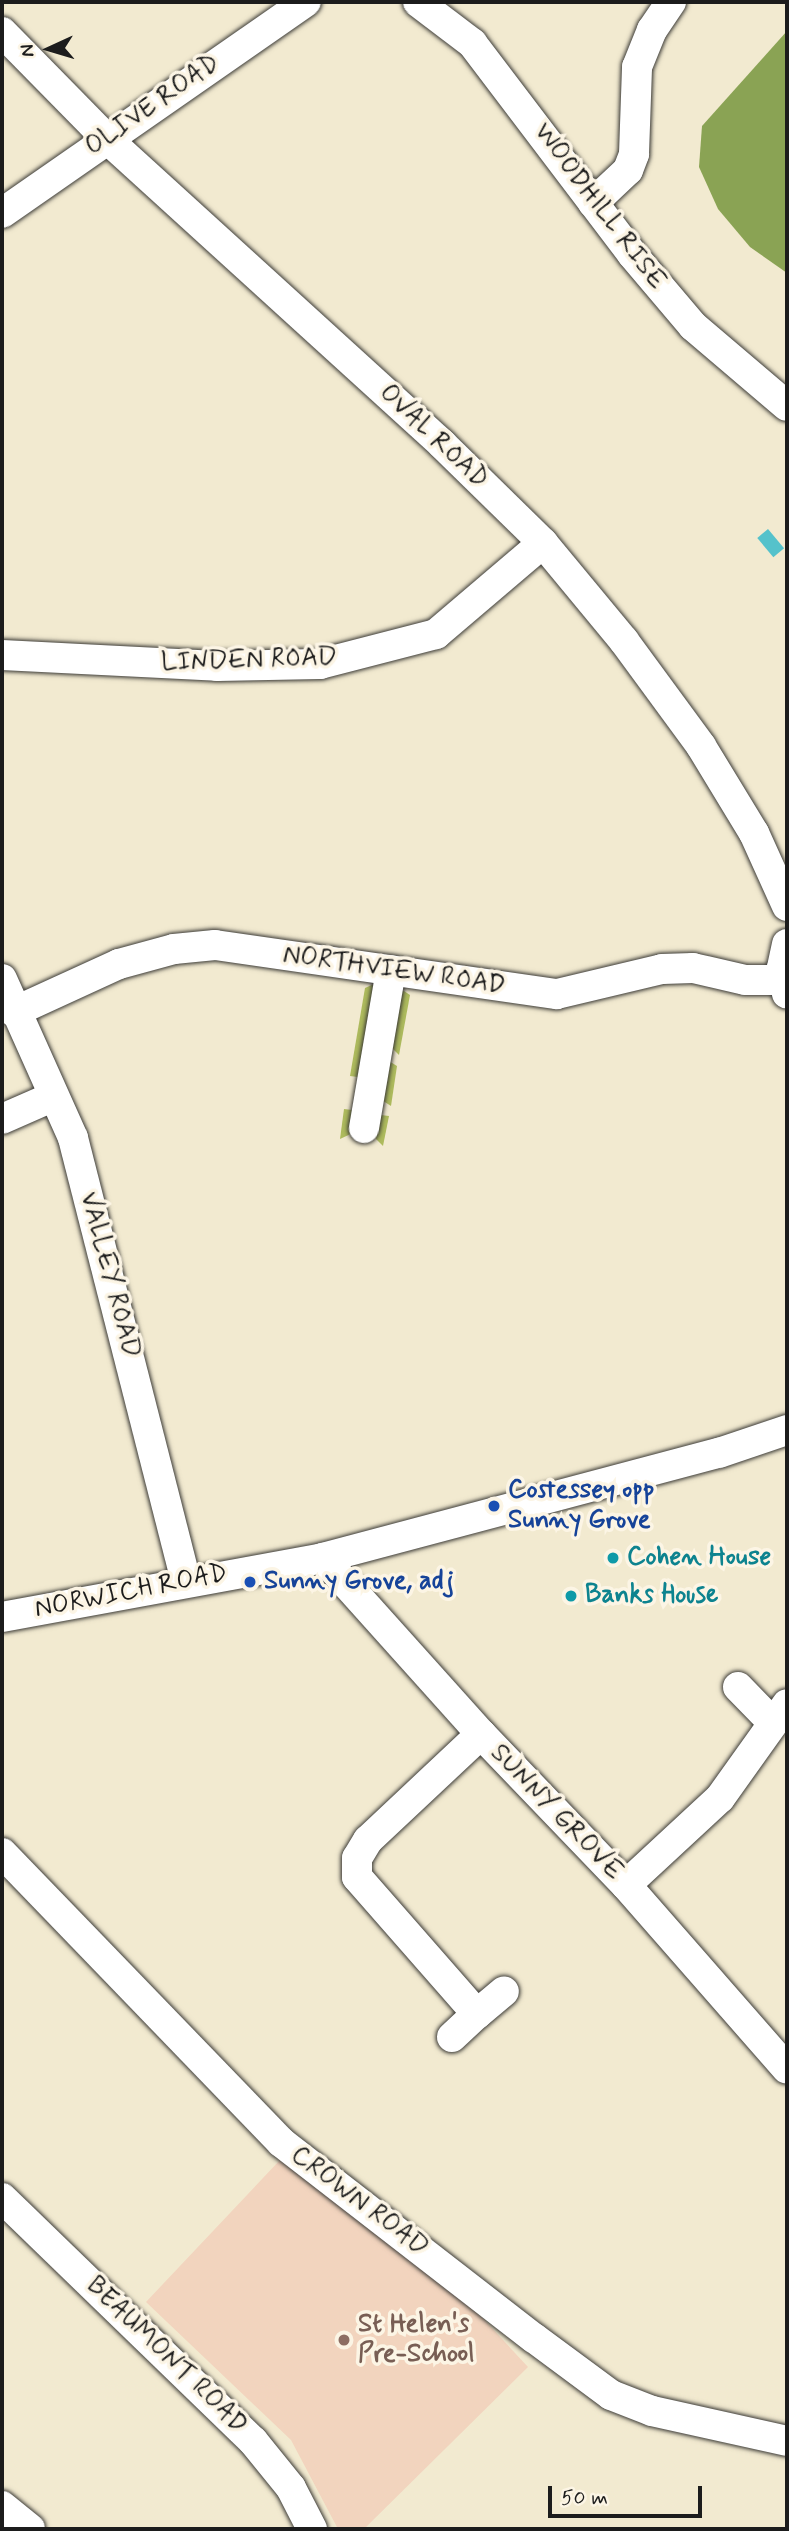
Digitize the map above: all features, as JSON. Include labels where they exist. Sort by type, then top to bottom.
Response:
[{"type":"street","name":"OLIVE ROAD","points":[[2,213],[306,2]]},
{"type":"street","points":[[593,203],[628,170],[634,154],[636,67],[652,30],[671,2]]},
{"type":"street","name":"WOODHILL RISE","points":[[435,7],[472,43],[593,203],[693,326],[787,406]]},
{"type":"street","name":"OVAL ROAD","points":[[2,32],[107,139],[442,444],[543,543],[624,641],[701,746],[754,833],[787,906]]},
{"type":"street","name":"LINDEN ROAD","points":[[2,655],[217,666],[320,664],[436,634],[543,543]]},
{"type":"street","points":[[785,987],[787,944]]},
{"type":"street","name":"NORTHVIEW ROAD","points":[[15,1012],[119,964],[174,949],[215,946],[557,994],[662,969],[693,968],[745,981],[785,987]]},
{"type":"street","points":[[364,1128],[391,970]]},
{"type":"street","name":"VALLEY ROAD","points":[[2,979],[52,1097],[73,1138],[186,1581]]},
{"type":"street","points":[[2,1119],[52,1097]]},
{"type":"street","name":"NORWICH ROAD","points":[[2,1617],[186,1581],[323,1558],[719,1453],[787,1430]]},
{"type":"street","name":"SUNNY GROVE","points":[[323,1558],[481,1734],[626,1885],[787,2069]]},
{"type":"street","points":[[626,1885],[720,1798],[780,1713],[738,1687]]},
{"type":"street","points":[[477,2014],[357,1877],[357,1867],[368,1840],[481,1734]]},
{"type":"street","name":"CROWN ROAD","points":[[2,1853],[281,2142],[534,2338],[611,2395],[652,2411],[787,2441]]},
{"type":"street","points":[[452,2037],[504,1991]]},
{"type":"street","name":"BEAUMONT ROAD","points":[[2,2197],[253,2441],[291,2488],[312,2529]]},
{"type":"street","points":[[2,2506],[30,2529]]},
{"type":"shaded area","name":"St Helen's Pre-School","points":[[280,2160],[477,2312],[528,2367],[364,2529],[338,2529],[291,2440],[146,2302]]},
{"type":"green space","points":[[787,31],[787,273],[750,247],[718,209],[699,167],[702,126]]},
{"type":"green space","points":[[374,984],[365,1078],[350,1076],[365,988]]},
{"type":"green space","points":[[404,991],[410,995],[399,1055],[386,1042],[398,993]]},
{"type":"green space","points":[[384,1058],[397,1066],[391,1106],[377,1097]]},
{"type":"green space","points":[[344,1109],[360,1111],[357,1131],[340,1139]]},
{"type":"green space","points":[[373,1114],[389,1116],[383,1146],[371,1134]]},
{"type":"water","points":[[768,529],[784,548],[773,557],[757,538]]},
{"type":"place","name":"Costessey opp Sunny Grove","points":[[494,1506]]},
{"type":"place","name":"Cohen House","points":[[613,1558]]},
{"type":"place","name":"Sunny Grove, adj","points":[[250,1582]]},
{"type":"place","name":"Banks House","points":[[571,1596]]},
{"type":"place","name":"St Helen's Pre-School","points":[[344,2340]]}]
